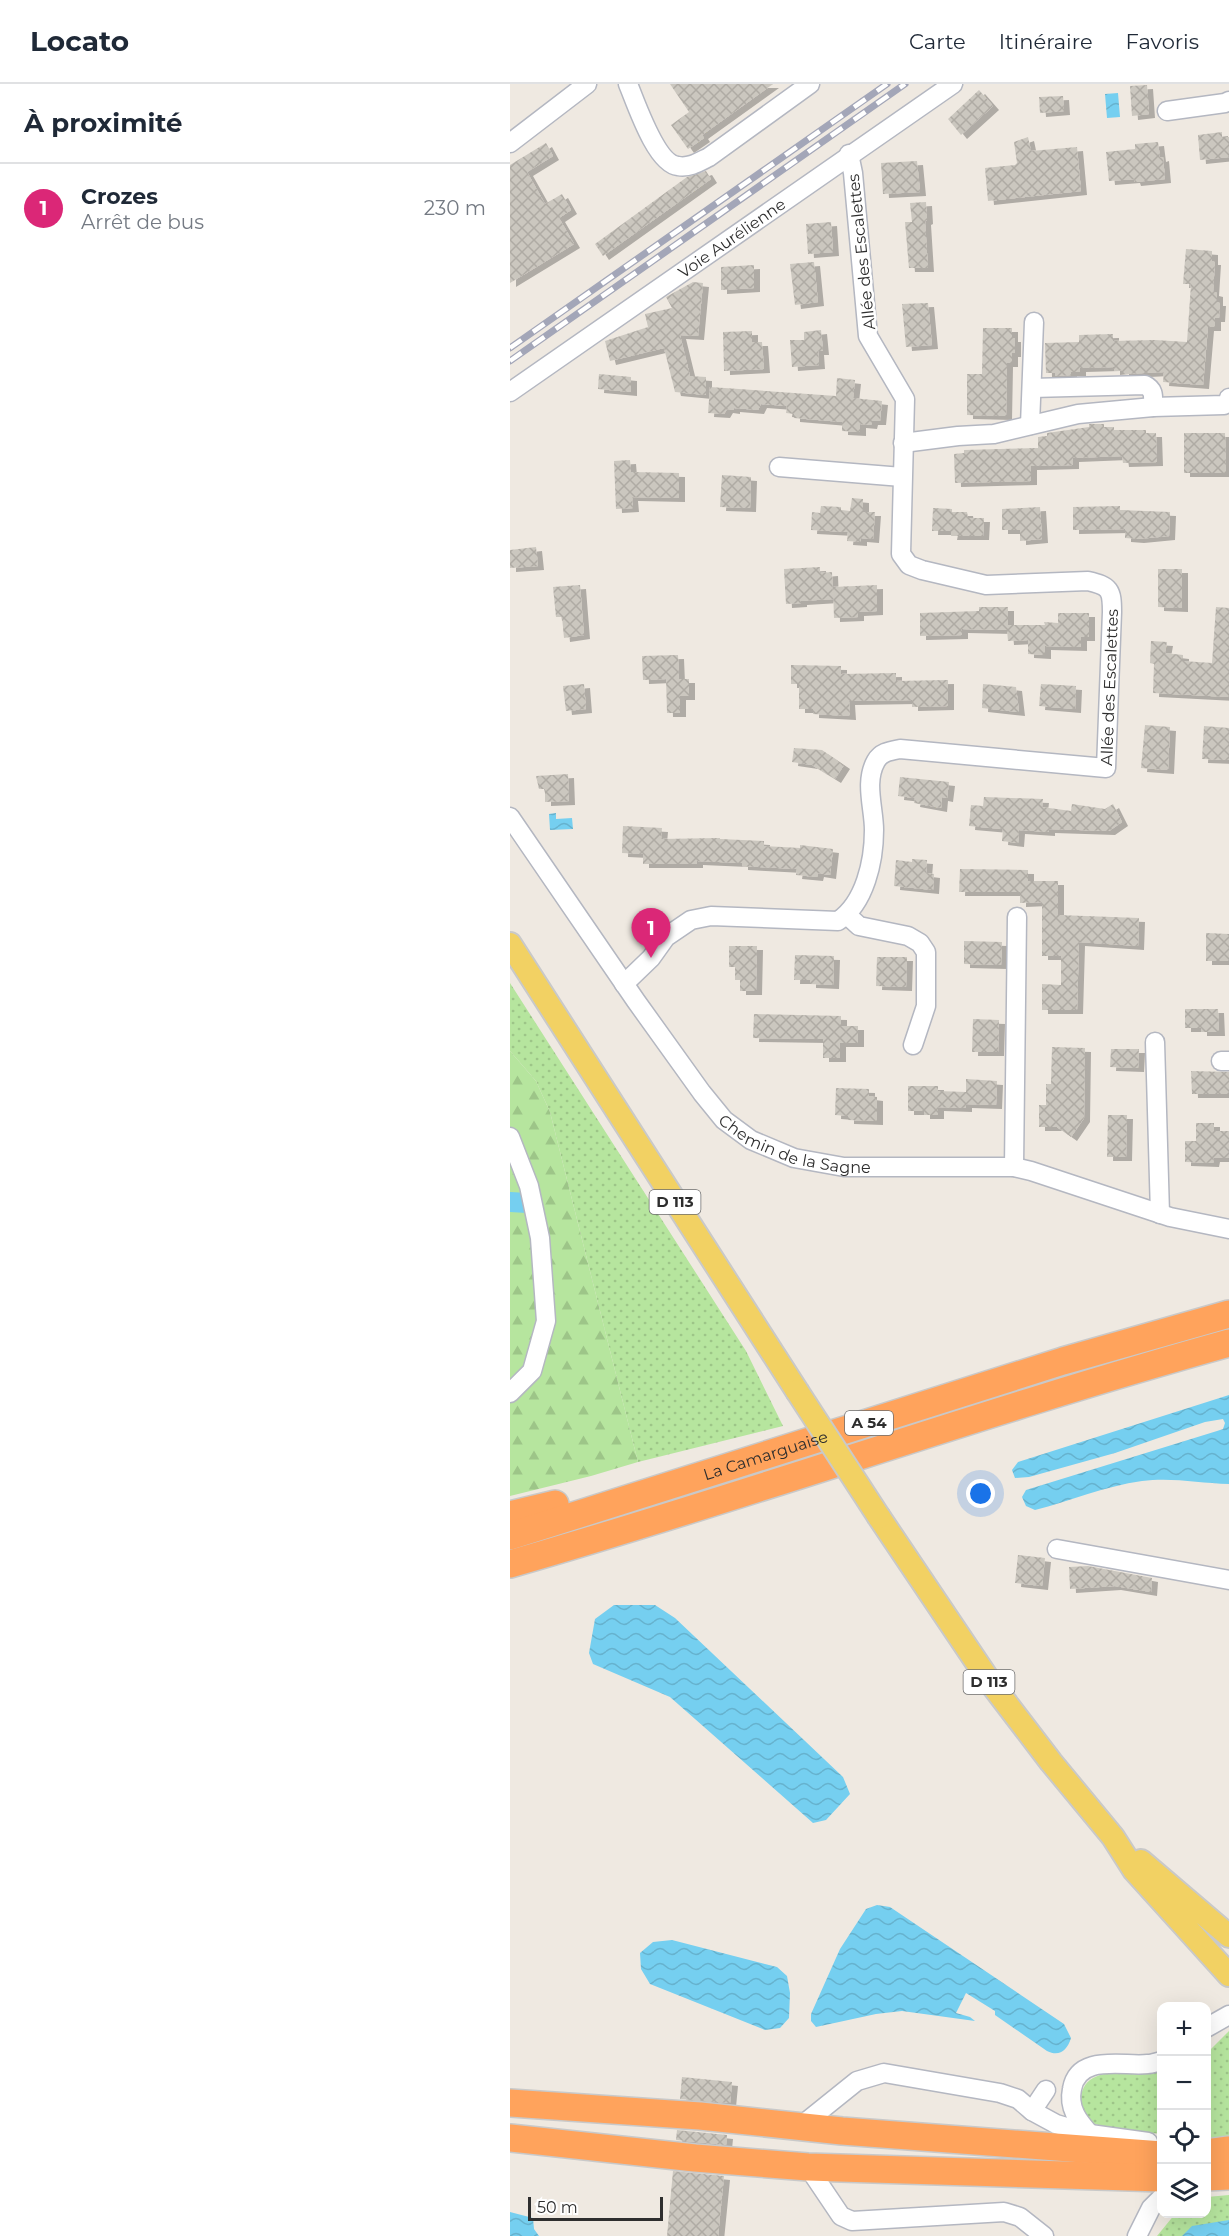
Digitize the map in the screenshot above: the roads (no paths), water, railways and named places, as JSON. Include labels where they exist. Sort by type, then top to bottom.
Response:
[{"type":"highway","name":"La Camarguaise","points":[[510,1536],[1062,1361],[1229,1314]]},
{"type":"highway","name":"La Camarguaise","points":[[510,1564],[1229,1343]]},
{"type":"highway","points":[[510,1515],[778,1451]]},
{"type":"highway","points":[[510,1578],[723,1500]]},
{"type":"highway","points":[[510,2103],[700,2116],[1157,2155]]},
{"type":"highway","points":[[510,2138],[695,2158],[808,2167],[1157,2178]]},
{"type":"highway","points":[[1212,2157],[1229,2176]]},
{"type":"main road","name":"D 113","points":[[510,944],[797,1391],[990,1682],[1051,1762],[1113,1837],[1134,1869],[1229,1975]]},
{"type":"main road","name":"D 113","points":[[1113,1837],[1229,1936]]},
{"type":"street","points":[[510,143],[587,84]]},
{"type":"street","points":[[628,84],[653,143],[666,160],[676,166],[691,166],[709,157],[810,84]]},
{"type":"street","name":"Voie Aurélienne","points":[[510,392],[849,154],[953,84]]},
{"type":"street","points":[[1167,111],[1229,101]]},
{"type":"street","name":"Allée des Escalettes","points":[[847,915],[859,899],[871,860],[874,828],[870,798],[871,774],[876,760],[884,752],[900,748],[1106,768],[1112,612],[1112,596],[1108,588],[1100,584],[1088,581],[986,585],[922,570],[909,565],[901,554],[905,399],[868,336],[853,172],[849,154]]},
{"type":"street","points":[[1030,425],[1034,322]]},
{"type":"street","points":[[1032,388],[1145,385],[1153,393],[1153,407]]},
{"type":"street","points":[[903,443],[958,436],[994,435],[1078,414],[1153,407],[1224,405],[1229,398]]},
{"type":"street","points":[[779,467],[902,477]]},
{"type":"street","name":"Chemin de la Sagne","points":[[510,818],[624,984],[716,1111],[750,1140],[794,1158],[844,1167],[1014,1167],[1160,1214],[1229,1229]]},
{"type":"street","points":[[624,984],[651,958],[666,937],[691,920],[711,916],[838,921],[847,915],[859,926],[908,936],[920,943],[926,952],[926,1006],[913,1045]]},
{"type":"street","points":[[1014,1167],[1017,917]]},
{"type":"street","points":[[1155,1042],[1160,1214]]},
{"type":"street","points":[[510,1137],[529,1186],[540,1239],[546,1321],[532,1371],[510,1393]]},
{"type":"street","points":[[1057,1549],[1229,1580]]},
{"type":"street","points":[[1211,2025],[1229,2015]]},
{"type":"street","points":[[1090,2134],[1077,2120],[1070,2098],[1072,2085],[1082,2072],[1099,2064],[1157,2062]]},
{"type":"street","points":[[801,2126],[857,2081],[884,2073],[1000,2093],[1018,2099],[1032,2111],[1056,2124],[1090,2134],[1157,2143]]},
{"type":"street","points":[[1032,2111],[1046,2090]]},
{"type":"street","points":[[808,2167],[855,2236]]},
{"type":"street","points":[[1137,2236],[1151,2208],[1157,2201]]},
{"type":"street","points":[[841,2216],[852,2221],[866,2221],[1004,2212],[1020,2217],[1044,2236]]},
{"type":"water","points":[[1118,93],[1120,117],[1107,118],[1105,94]]},
{"type":"water","points":[[556,813],[556,819],[572,818],[573,829],[550,830],[549,814]]},
{"type":"water","points":[[1229,1395],[1229,1484],[1174,1480],[1142,1481],[1101,1490],[1035,1510],[1026,1506],[1022,1497],[1026,1490],[1223,1429],[1225,1423],[1223,1419],[1205,1422],[1115,1453],[1029,1477],[1015,1478],[1012,1470],[1018,1462]]},
{"type":"water","points":[[614,1605],[655,1605],[675,1618],[843,1777],[850,1794],[826,1820],[813,1823],[670,1697],[593,1664],[589,1653],[595,1619]]},
{"type":"water","points":[[877,1905],[890,1907],[1064,2024],[1071,2038],[1067,2046],[1059,2053],[1047,2051],[995,2015],[995,2011],[966,1993],[956,2013],[975,2021],[902,2011],[876,2014],[816,2027],[811,2021],[811,2014],[840,1949],[866,1909]]},
{"type":"water","points":[[672,1940],[777,1967],[787,1976],[790,1993],[789,2018],[780,2028],[765,2030],[650,1984],[641,1969],[640,1953],[653,1942]]},
{"type":"water","points":[[510,2212],[533,2218],[534,2229],[539,2236],[510,2236]]},
{"type":"water","points":[[1229,2220],[1229,2236],[1182,2236],[1192,2226]]},
{"type":"waterway","points":[[510,1202],[527,1203]]},
{"type":"railway","points":[[510,348],[887,84]]},
{"type":"railway","points":[[510,361],[905,84]]},
{"type":"place","name":"Crozes","points":[[651,958]]}]
